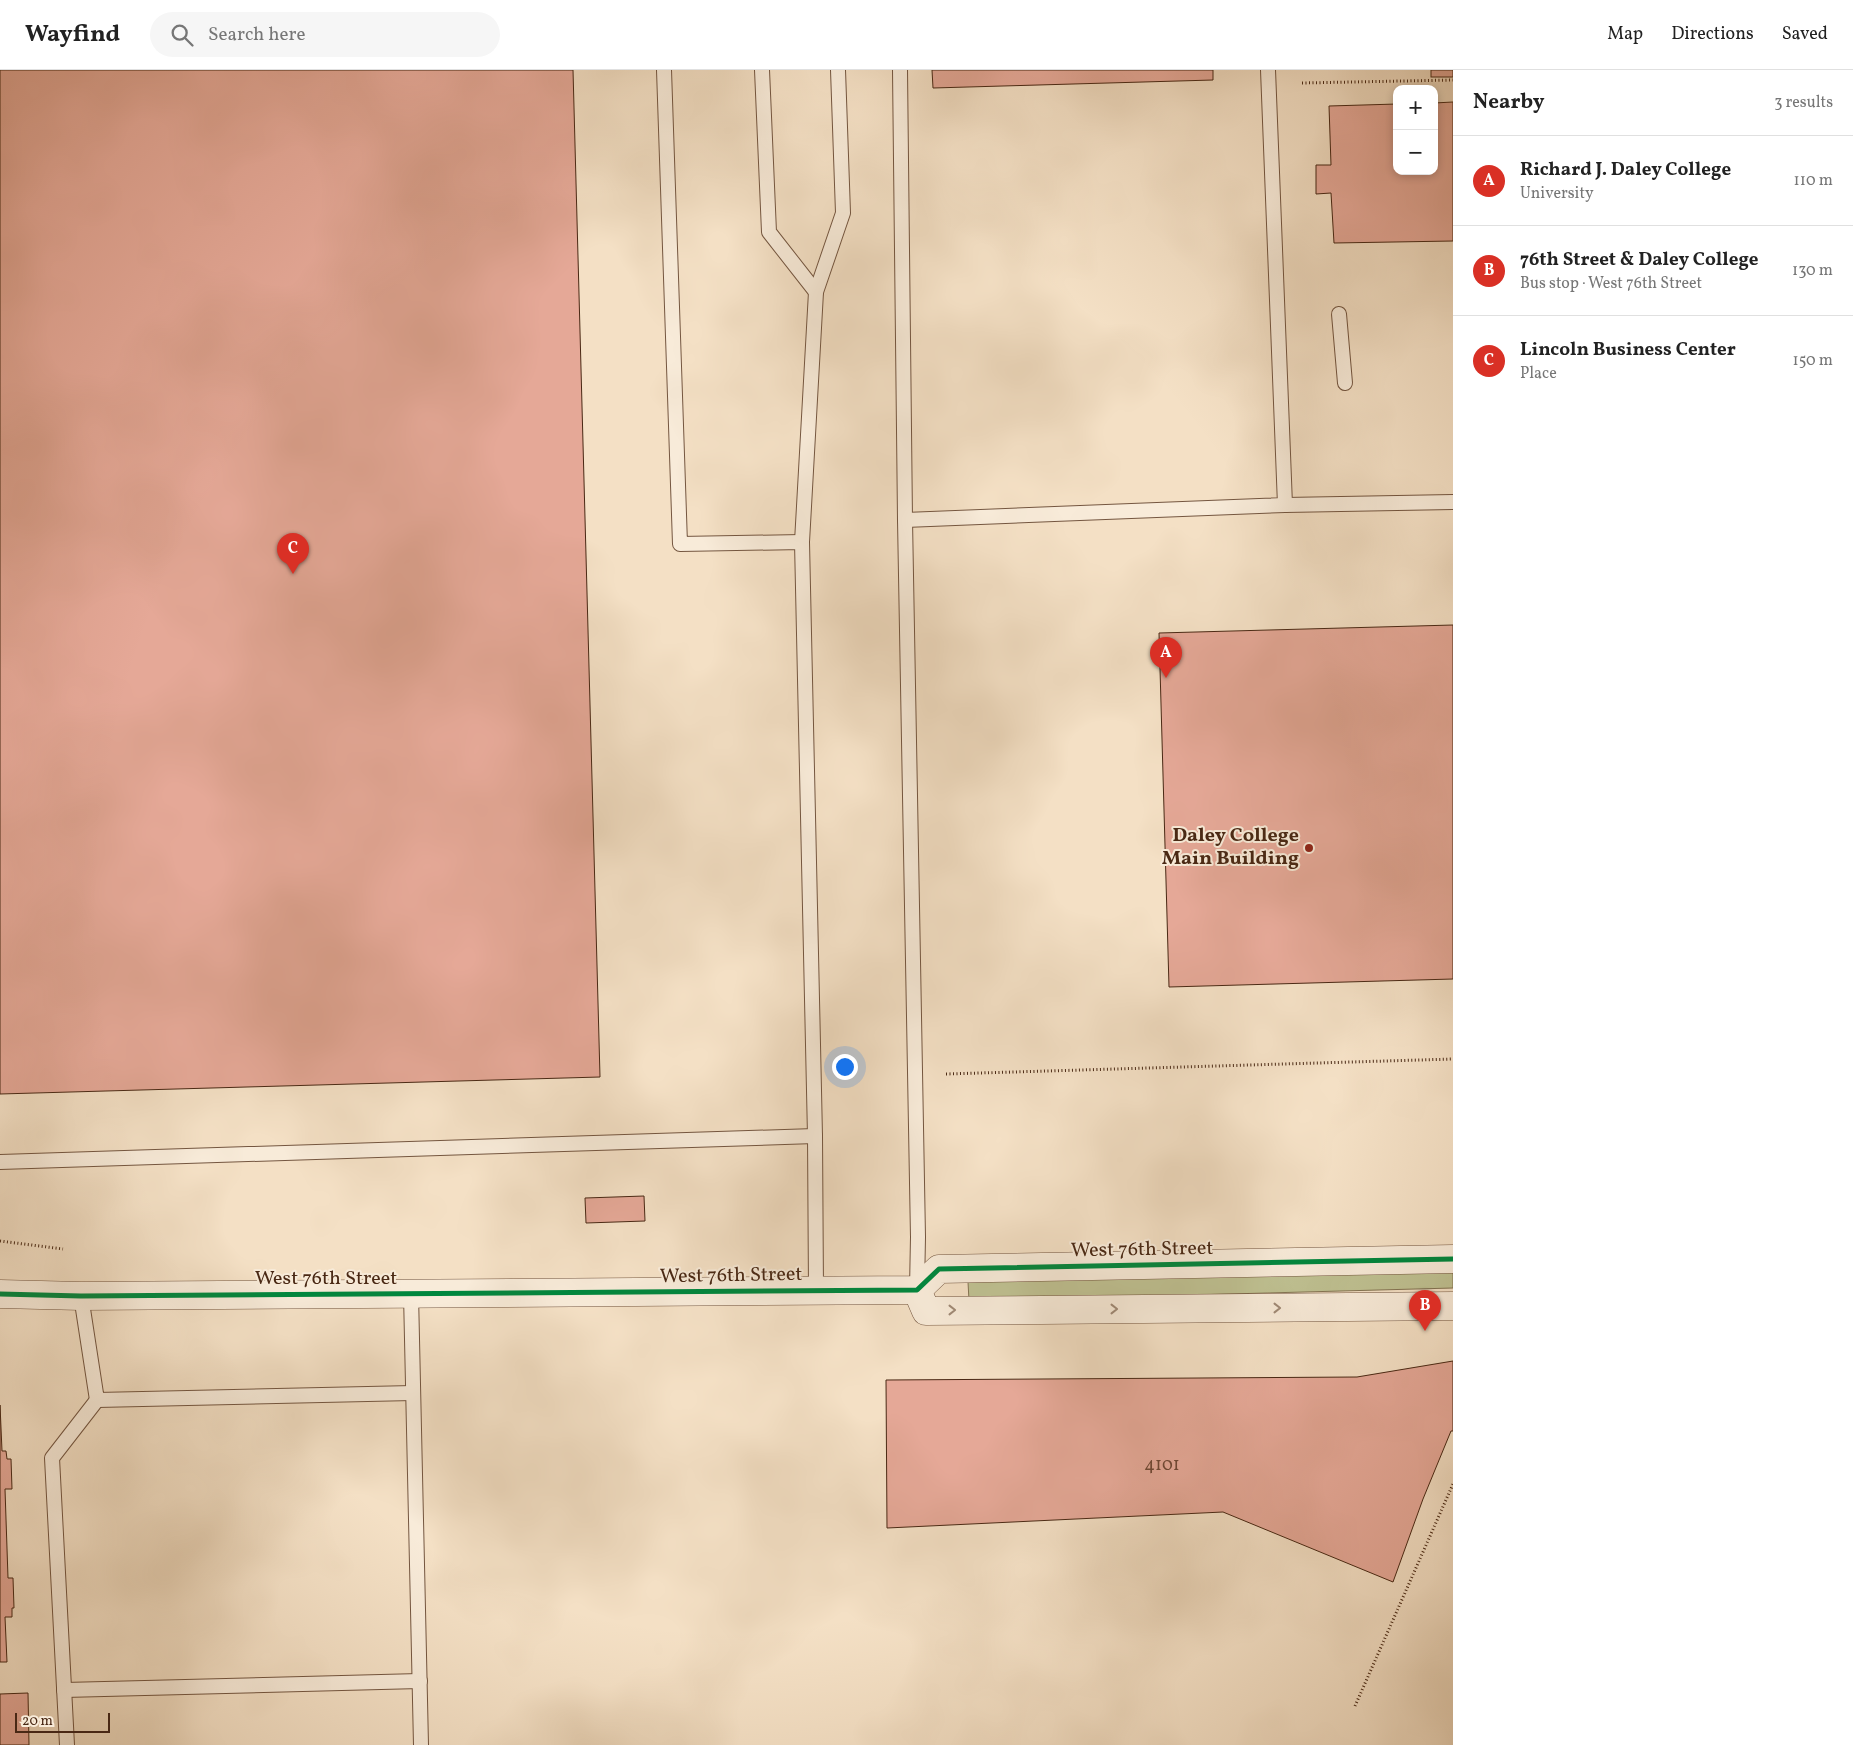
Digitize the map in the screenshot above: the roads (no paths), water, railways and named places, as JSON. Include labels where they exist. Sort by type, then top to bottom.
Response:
[{"type":"street","name":"West 76th Street","points":[[0,1294],[81,1296],[917,1290],[939,1269],[1453,1259]]},
{"type":"street","points":[[917,1290],[926,1311],[1453,1306]]},
{"type":"lane","points":[[664,70],[680,544],[802,542]]},
{"type":"lane","points":[[762,70],[769,232],[816,292]]},
{"type":"lane","points":[[816,1290],[815,1136],[802,542],[816,292],[843,213],[838,70]]},
{"type":"lane","points":[[900,70],[905,520],[918,1237],[917,1290]]},
{"type":"lane","points":[[1268,70],[1285,504]]},
{"type":"lane","points":[[1339,314],[1344,382]]},
{"type":"lane","points":[[905,520],[1285,504],[1453,502]]},
{"type":"lane","points":[[0,1162],[815,1136]]},
{"type":"lane","points":[[411,1294],[421,1745]]},
{"type":"lane","points":[[66,1745],[52,1458],[97,1400],[81,1296]]},
{"type":"lane","points":[[97,1400],[413,1393]]},
{"type":"lane","points":[[64,1690],[420,1681]]},
{"type":"place","name":"Lincoln Business Center","points":[[293,574]]},
{"type":"place","name":"Richard J. Daley College","points":[[1166,678]]},
{"type":"place","name":"Daley College Main Building","points":[[1309,848]]},
{"type":"place","name":"76th Street & Daley College","points":[[1425,1331]]}]
